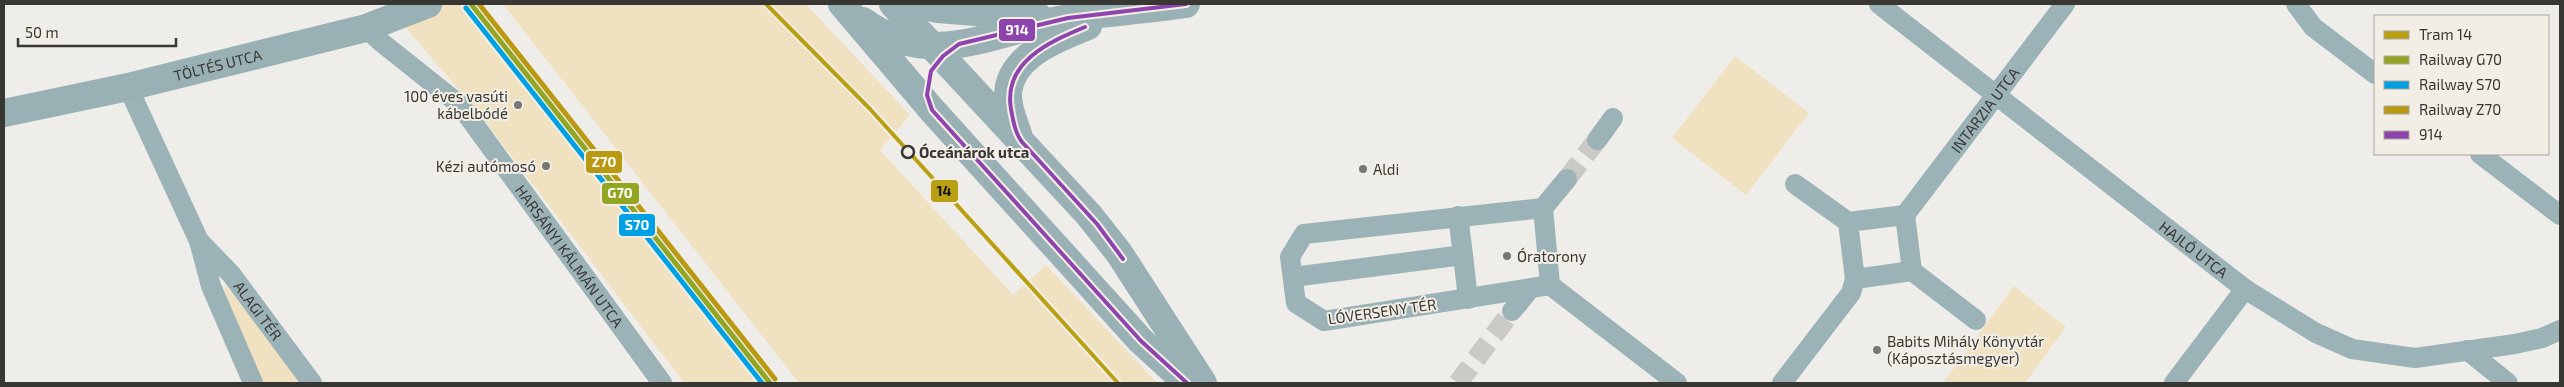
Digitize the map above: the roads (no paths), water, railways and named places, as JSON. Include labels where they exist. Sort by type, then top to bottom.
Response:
[{"type":"street","name":"TÖLTÉS UTCA","points":[[4,113],[128,87],[366,28],[428,4]]},
{"type":"street","points":[[893,4],[945,49],[1019,137],[1089,215],[1119,253],[1203,383]]},
{"type":"street","points":[[916,4],[938,9],[1068,18]]},
{"type":"street","points":[[844,6],[887,36],[911,44],[945,49],[1068,18],[1186,4]]},
{"type":"street","name":"HAJLÓ UTCA","points":[[1879,4],[2245,289],[2316,334],[2352,349],[2415,358],[2542,338],[2560,330]]},
{"type":"street","name":"INTARZIA UTCA","points":[[1905,215],[2065,4]]},
{"type":"street","points":[[2296,4],[2313,27],[2374,73]]},
{"type":"street","points":[[844,6],[932,110],[1141,341],[1187,383]]},
{"type":"street","points":[[1019,137],[1008,95],[1010,84],[1025,59],[1034,52],[1068,34],[1124,12]]},
{"type":"street","name":"HARSÁNYI KÁLMÁN UTCA","points":[[366,28],[460,105],[662,383]]},
{"type":"street","points":[[932,110],[927,95],[928,80],[931,71],[945,49]]},
{"type":"street","name":"ALAGI TÉR","points":[[128,87],[199,241],[211,286],[253,383]]},
{"type":"street","points":[[1597,140],[1613,118]]},
{"type":"street","points":[[2481,155],[2560,214]]},
{"type":"street","points":[[1567,179],[1543,208],[1550,285],[1677,383]]},
{"type":"street","points":[[1795,184],[1848,222],[1905,215],[1912,272]]},
{"type":"street","name":"LÓVERSENY TÉR","points":[[1543,208],[1304,234],[1290,257],[1296,303],[1324,321],[1550,285]]},
{"type":"street","points":[[1458,216],[1468,299]]},
{"type":"street","points":[[1782,383],[1851,293],[1855,279],[1848,222]]},
{"type":"street","name":"ALAGI TÉR","points":[[199,241],[231,274],[312,383]]},
{"type":"street","points":[[1293,277],[1463,255]]},
{"type":"street","points":[[1855,279],[1912,272],[1976,320]]},
{"type":"street","points":[[1512,311],[1530,289]]},
{"type":"street","points":[[2174,383],[2245,289]]},
{"type":"street","points":[[2467,350],[2508,383]]},
{"type":"tunnel","points":[[1567,179],[1597,140]]},
{"type":"tunnel","points":[[1458,383],[1512,311]]},
{"type":"tram line","name":"14","points":[[766,4],[870,109],[1118,383]]},
{"type":"rail line","name":"G70","points":[[471,4],[770,383]]},
{"type":"rail line","name":"Z70","points":[[479,4],[775,379]]},
{"type":"rail line","name":"S70","points":[[466,8],[762,383]]},
{"type":"place","name":"100 éves vasúti kábelbódé","points":[[518,105]]},
{"type":"place","name":"Óceánárok utca","points":[[908,152]]},
{"type":"place","name":"Kézi autómosó","points":[[546,166]]},
{"type":"place","name":"Aldi","points":[[1363,169]]},
{"type":"place","name":"Óratorony","points":[[1507,256]]},
{"type":"place","name":"Babits Mihály Könyvtár (Káposztásmegyer)","points":[[1877,350]]}]
